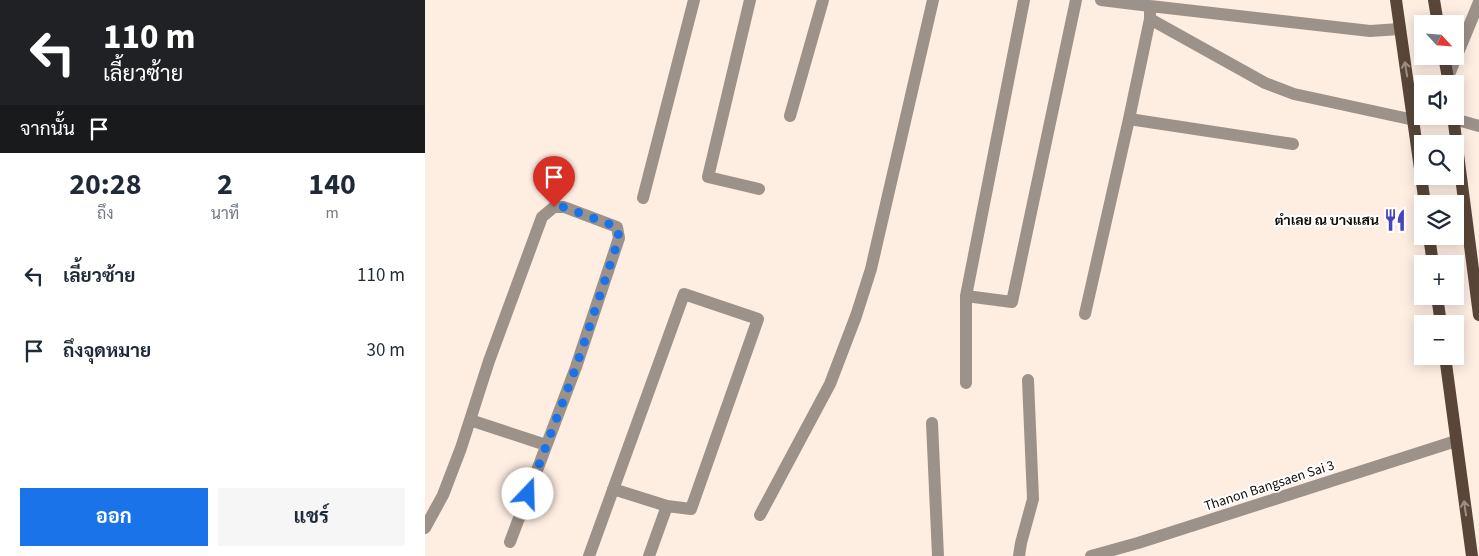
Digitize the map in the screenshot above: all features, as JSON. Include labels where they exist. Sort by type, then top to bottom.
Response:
[{"type":"main road","points":[[1396,0],[1414,120]]},
{"type":"main road","points":[[1434,0],[1436,15]]},
{"type":"main road","points":[[1415,125],[1424,195]]},
{"type":"main road","points":[[1454,125],[1479,315]]},
{"type":"main road","points":[[1446,365],[1472,556]]},
{"type":"street","points":[[643,198],[694,0]]},
{"type":"street","points":[[750,0],[709,177],[759,189]]},
{"type":"street","points":[[790,116],[823,0]]},
{"type":"street","points":[[760,515],[830,384],[856,316],[871,268],[933,0]]},
{"type":"street","points":[[966,383],[966,296],[1024,0]]},
{"type":"street","points":[[966,296],[1012,302],[1076,0]]},
{"type":"street","points":[[1101,0],[1150,13],[1370,31],[1400,29]]},
{"type":"street","points":[[1451,75],[1479,2]]},
{"type":"street","points":[[1085,314],[1129,119],[1150,13]]},
{"type":"street","points":[[1150,13],[1265,83],[1294,94],[1414,120]]},
{"type":"street","points":[[1129,119],[1293,144]]},
{"type":"street","points":[[1464,121],[1479,126]]},
{"type":"street","points":[[425,528],[443,495],[489,361],[543,218],[554,207],[564,207],[617,227],[619,238],[576,367],[510,542]]},
{"type":"street","points":[[589,556],[613,489],[684,294],[758,320],[691,509],[667,506],[613,489]]},
{"type":"street","points":[[1019,556],[1033,499],[1027,380]]},
{"type":"street","points":[[470,420],[546,445]]},
{"type":"street","points":[[932,424],[938,556]]},
{"type":"street","name":"Thanon Bangsaen Sai 3","points":[[1091,556],[1139,550],[1456,441]]},
{"type":"street","points":[[649,556],[667,506]]},
{"type":"place","name":"ตำเลย ณ บางแสน","points":[[1395,220]]},
{"type":"route","points":[[528,494],[576,367],[619,238],[617,227],[564,207],[554,207]]}]
